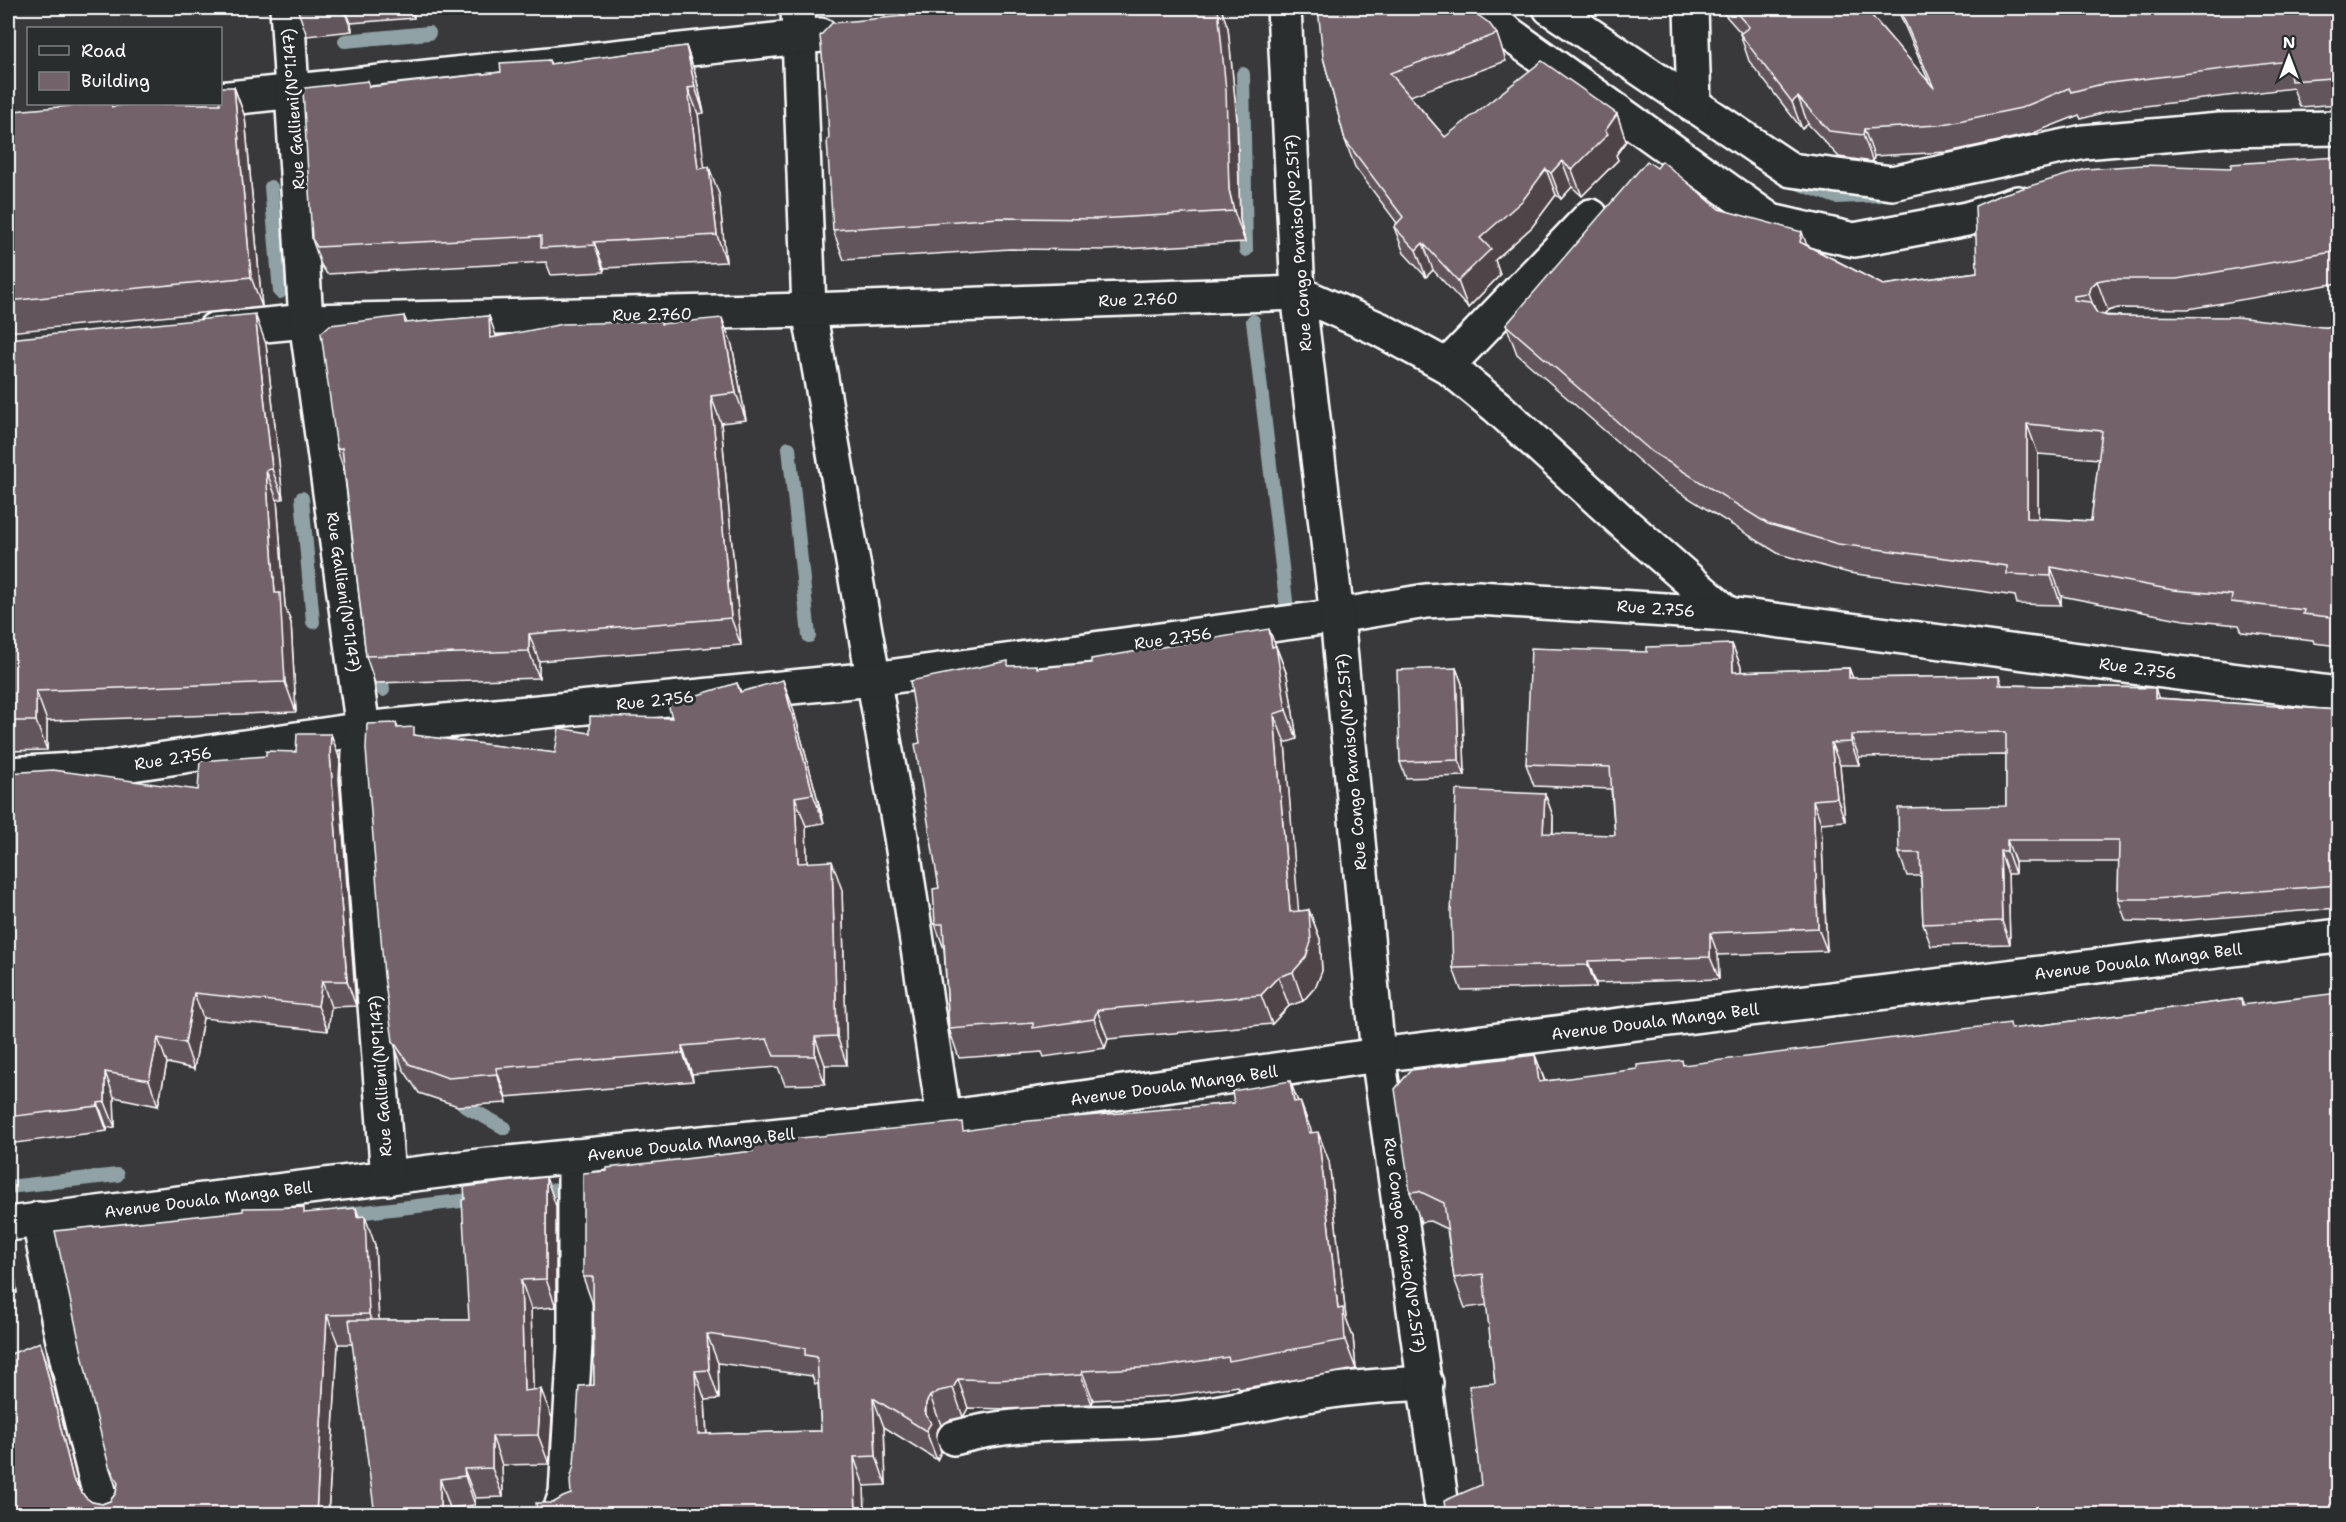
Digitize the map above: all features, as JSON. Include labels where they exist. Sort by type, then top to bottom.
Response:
[{"type":"street","name":"Rue Gallieni(N°1.147)","points":[[287,8],[306,321],[363,729],[358,778],[388,1178]]},
{"type":"street","name":"Rue Congo Paraiso(N°2.517)","points":[[1284,8],[1298,293],[1337,616],[1378,1055],[1443,1515]]},
{"type":"street","points":[[1473,8],[1771,221],[1854,240],[1967,219],[2048,194]]},
{"type":"street","points":[[1550,8],[1791,170],[1892,183],[2084,142],[2220,130],[2338,128]]},
{"type":"street","points":[[1691,8],[1694,106]]},
{"type":"street","points":[[798,22],[810,310],[901,837],[944,1118]]},
{"type":"street","points":[[222,99],[798,22],[846,32]]},
{"type":"street","points":[[1447,366],[1591,216]]},
{"type":"street","points":[[1298,293],[1379,329],[1447,366],[1497,406],[1626,525],[1728,614]]},
{"type":"street","name":"Rue 2.760","points":[[186,333],[306,321],[810,310],[1298,293]]},
{"type":"street","name":"Rue 2.756","points":[[8,774],[105,768],[363,729],[873,679],[1337,616],[1426,601],[1478,598],[1728,614],[2338,694]]},
{"type":"street","name":"Avenue Douala Manga Bell","points":[[23,1221],[479,1166],[944,1118],[1378,1055],[2338,936]]},
{"type":"street","points":[[559,1515],[566,1493],[574,1344],[574,1156]]},
{"type":"street","points":[[23,1221],[55,1312],[102,1503],[110,1515]]},
{"type":"street","points":[[954,1438],[978,1431],[1191,1417],[1326,1392],[1426,1383]]},
{"type":"building","points":[[986,8],[1218,8],[1226,90],[1229,190],[1234,211],[1097,219],[999,218],[833,230],[827,140],[829,139],[827,101],[820,36],[832,23]]},
{"type":"building","points":[[1318,8],[1468,8],[1489,23],[1497,34],[1390,73],[1445,137],[1542,61],[1617,114],[1605,131],[1608,134],[1572,170],[1562,161],[1551,173],[1546,169],[1523,200],[1480,238],[1491,249],[1458,281],[1423,243],[1416,250],[1394,227],[1403,217],[1345,140],[1323,57]]},
{"type":"building","points":[[1732,8],[1865,8],[1934,88],[1899,8],[2338,8],[2338,67],[2331,68],[2331,78],[2291,81],[2288,61],[2102,84],[2071,92],[2069,88],[2021,108],[1939,125],[1864,129],[1863,135],[1829,131],[1798,97],[1792,102],[1740,34],[1749,27]]},
{"type":"building","points":[[686,46],[695,87],[688,88],[698,169],[709,167],[717,235],[594,242],[595,245],[541,248],[541,236],[317,247],[312,239],[303,91],[305,88],[368,81],[369,87],[501,72],[500,63],[549,60],[550,64]]},
{"type":"building","points":[[222,87],[234,87],[251,277],[8,301],[8,121],[14,120],[13,111],[82,105],[111,105],[112,107],[222,105]]},
{"type":"building","points":[[2338,157],[2338,251],[2177,279],[2107,279],[2097,281],[2091,287],[2089,294],[2074,296],[2074,300],[2090,302],[2097,313],[2107,316],[2236,317],[2338,328],[2338,618],[2303,614],[2304,610],[2231,602],[2232,595],[2173,590],[2051,567],[2051,576],[2007,574],[2007,566],[1838,544],[1768,524],[1652,452],[1506,325],[1647,161],[1657,168],[1662,161],[1719,209],[1802,232],[1800,242],[1883,285],[1977,272],[1975,206],[2000,195],[2086,169],[2143,165],[2231,168],[2231,164]],"holes":[[[2027,424],[2102,431],[2091,521],[2027,518]]]},
{"type":"building","points":[[255,314],[272,469],[266,470],[275,593],[280,593],[285,682],[36,691],[36,721],[8,721],[8,339]]},
{"type":"building","points":[[404,316],[405,323],[489,316],[490,338],[563,324],[661,321],[661,324],[722,318],[736,393],[711,396],[731,618],[529,634],[529,651],[366,656],[342,448],[337,449],[321,333],[330,325]]},
{"type":"building","points":[[1269,629],[1272,647],[1276,646],[1286,710],[1274,714],[1290,912],[1309,910],[1311,942],[1306,957],[1293,972],[1278,977],[1261,995],[1097,1010],[1094,1019],[1033,1028],[1033,1023],[949,1029],[943,924],[935,924],[933,889],[939,888],[915,744],[920,743],[910,681],[1008,661],[1008,666],[1037,665],[1037,668],[1091,663],[1091,659]]},
{"type":"building","points":[[1732,644],[1733,672],[1849,668],[1849,678],[1999,676],[1999,685],[2155,688],[2155,698],[2338,710],[2338,885],[2155,899],[2118,899],[2119,840],[2007,840],[2007,851],[2000,851],[2002,921],[1923,924],[1920,853],[1899,853],[1898,808],[2006,806],[2006,732],[1851,735],[1851,742],[1831,743],[1837,798],[1813,800],[1818,928],[1710,933],[1710,957],[1588,961],[1588,965],[1453,968],[1451,913],[1456,790],[1545,794],[1543,833],[1615,835],[1610,767],[1526,764],[1531,648],[1647,652],[1647,647]]},
{"type":"building","points":[[1456,668],[1459,760],[1400,762],[1397,670]]},
{"type":"building","points":[[783,680],[813,794],[795,797],[798,863],[832,861],[837,1036],[815,1037],[815,1056],[774,1056],[767,1039],[682,1046],[683,1053],[496,1068],[497,1074],[448,1078],[409,1064],[393,1041],[384,976],[366,749],[367,724],[396,723],[397,728],[414,727],[414,735],[555,753],[559,728],[590,733],[590,716],[672,718],[668,704],[737,683],[740,692]]},
{"type":"building","points":[[297,734],[331,734],[330,754],[347,981],[322,981],[318,1006],[194,993],[185,1043],[158,1038],[149,1080],[105,1072],[105,1102],[98,1103],[98,1106],[8,1117],[8,773],[53,770],[198,790],[200,761],[266,756],[266,751],[296,752]]},
{"type":"building","points":[[2338,993],[2338,1515],[1446,1515],[1444,1501],[1481,1485],[1469,1386],[1495,1383],[1483,1274],[1454,1278],[1444,1203],[1419,1191],[1410,1192],[1395,1089],[1411,1070],[1535,1055],[1539,1082],[1637,1069],[1637,1065],[1682,1060],[1683,1065],[2010,1023],[2011,1029],[2241,999],[2242,1005]]},
{"type":"building","points":[[1290,1081],[1294,1102],[1300,1101],[1309,1133],[1318,1132],[1338,1309],[1343,1308],[1345,1340],[1229,1361],[1228,1357],[1159,1367],[1082,1371],[1081,1375],[997,1380],[958,1379],[953,1388],[930,1396],[926,1403],[925,1413],[931,1423],[926,1431],[873,1398],[876,1456],[854,1457],[856,1515],[538,1515],[536,1503],[553,1503],[571,1494],[570,1480],[574,1465],[579,1386],[594,1385],[593,1277],[583,1277],[583,1173],[607,1171],[607,1168],[753,1151],[751,1143],[962,1122],[963,1131],[1029,1121],[1234,1103],[1232,1091]],"holes":[[[707,1334],[805,1348],[805,1355],[817,1357],[821,1431],[698,1434],[695,1371],[709,1370]]]},
{"type":"building","points":[[546,1177],[546,1279],[521,1280],[524,1391],[541,1389],[538,1435],[492,1436],[492,1468],[464,1469],[465,1476],[440,1479],[440,1515],[375,1515],[349,1320],[469,1320],[462,1200],[465,1199],[464,1187]]},
{"type":"building","points":[[304,1207],[304,1213],[356,1208],[357,1217],[365,1216],[369,1314],[327,1315],[316,1515],[276,1512],[277,1515],[8,1515],[8,1346],[11,1354],[40,1342],[73,1479],[85,1497],[92,1502],[102,1504],[110,1501],[116,1493],[118,1483],[109,1466],[92,1399],[55,1231],[243,1211],[243,1208]]},
{"type":"waterway","points":[[345,41],[429,33]]},
{"type":"waterway","points":[[1243,74],[1246,250]]},
{"type":"waterway","points":[[1800,184],[1836,197],[1881,195]]},
{"type":"waterway","points":[[271,187],[280,292]]},
{"type":"waterway","points":[[1253,321],[1287,609]]},
{"type":"waterway","points":[[789,448],[809,636]]},
{"type":"waterway","points":[[302,498],[313,622]]},
{"type":"waterway","points":[[380,665],[383,690]]},
{"type":"waterway","points":[[454,1095],[467,1107],[505,1128]]},
{"type":"waterway","points":[[8,1187],[117,1175]]},
{"type":"waterway","points":[[533,1192],[577,1188]]},
{"type":"waterway","points":[[339,1215],[478,1199]]}]
